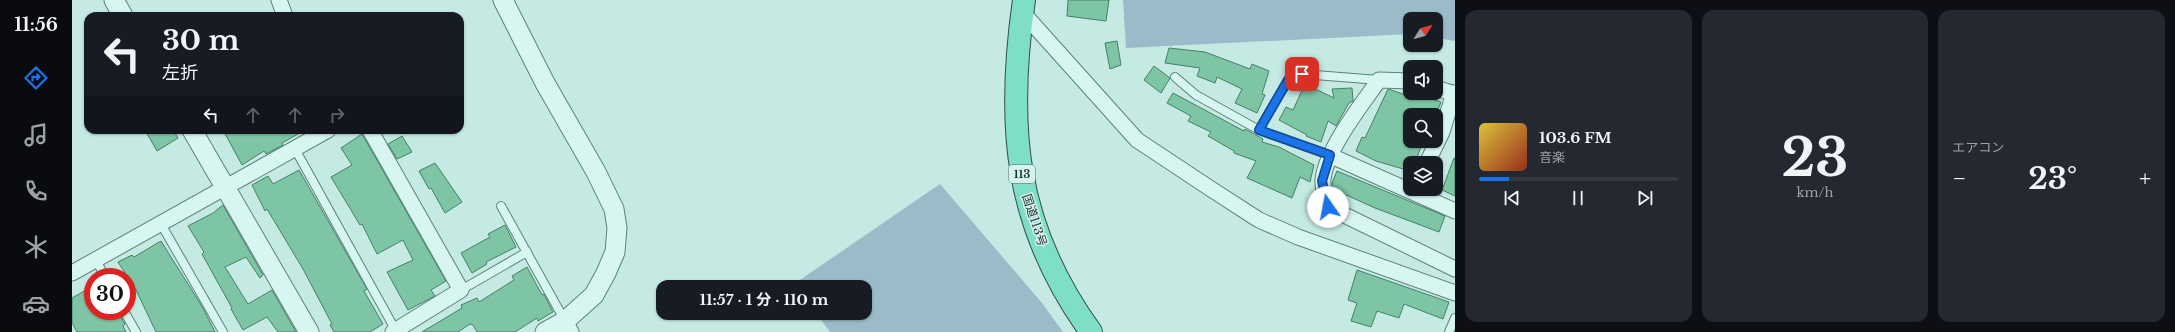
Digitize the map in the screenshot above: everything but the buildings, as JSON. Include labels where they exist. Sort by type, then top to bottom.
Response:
[{"type":"highway","name":"国道113号","points":[[1023,7],[1015,95],[1018,154],[1023,182],[1040,236],[1054,270],[1092,332]]},
{"type":"street","points":[[114,0],[121,12]]},
{"type":"street","points":[[280,0],[284,12]]},
{"type":"street","points":[[503,0],[545,83],[596,172],[614,209],[617,228],[615,252],[606,273],[594,294],[568,326],[545,332]]},
{"type":"street","points":[[1023,7],[1137,140],[1217,193],[1259,220],[1298,237],[1455,293]]},
{"type":"street","points":[[1403,81],[1379,80],[1330,155],[1322,181],[1328,207],[1455,269]]},
{"type":"street","points":[[1430,156],[1442,132],[1454,94],[1443,90]]},
{"type":"street","points":[[194,134],[309,332]]},
{"type":"street","points":[[72,273],[227,188],[321,134]]},
{"type":"street","points":[[372,134],[461,290],[395,331]]},
{"type":"street","points":[[1330,155],[1403,185]]},
{"type":"street","points":[[1426,196],[1455,211]]},
{"type":"lane","points":[[1259,130],[1288,80],[1302,74],[1379,80]]},
{"type":"lane","points":[[1175,77],[1196,95],[1259,130],[1330,155]]},
{"type":"lane","points":[[295,149],[395,331]]},
{"type":"lane","points":[[501,206],[568,326]]},
{"type":"lane","points":[[161,224],[223,332]]},
{"type":"lane","points":[[461,290],[527,252]]},
{"type":"lane","points":[[96,260],[100,268]]},
{"type":"lane","points":[[1449,332],[1455,318]]},
{"type":"lane","points":[[129,320],[136,332]]},
{"type":"shaded area","points":[[1123,0],[1455,0],[1455,41],[1443,39],[1443,12],[1403,12],[1403,34],[1126,48]]},
{"type":"shaded area","points":[[940,184],[1042,303],[1063,332],[830,332],[821,320],[872,320],[872,280],[800,280]]},
{"type":"route","points":[[1302,74],[1288,80],[1259,130],[1330,155],[1322,181],[1328,207]]}]
